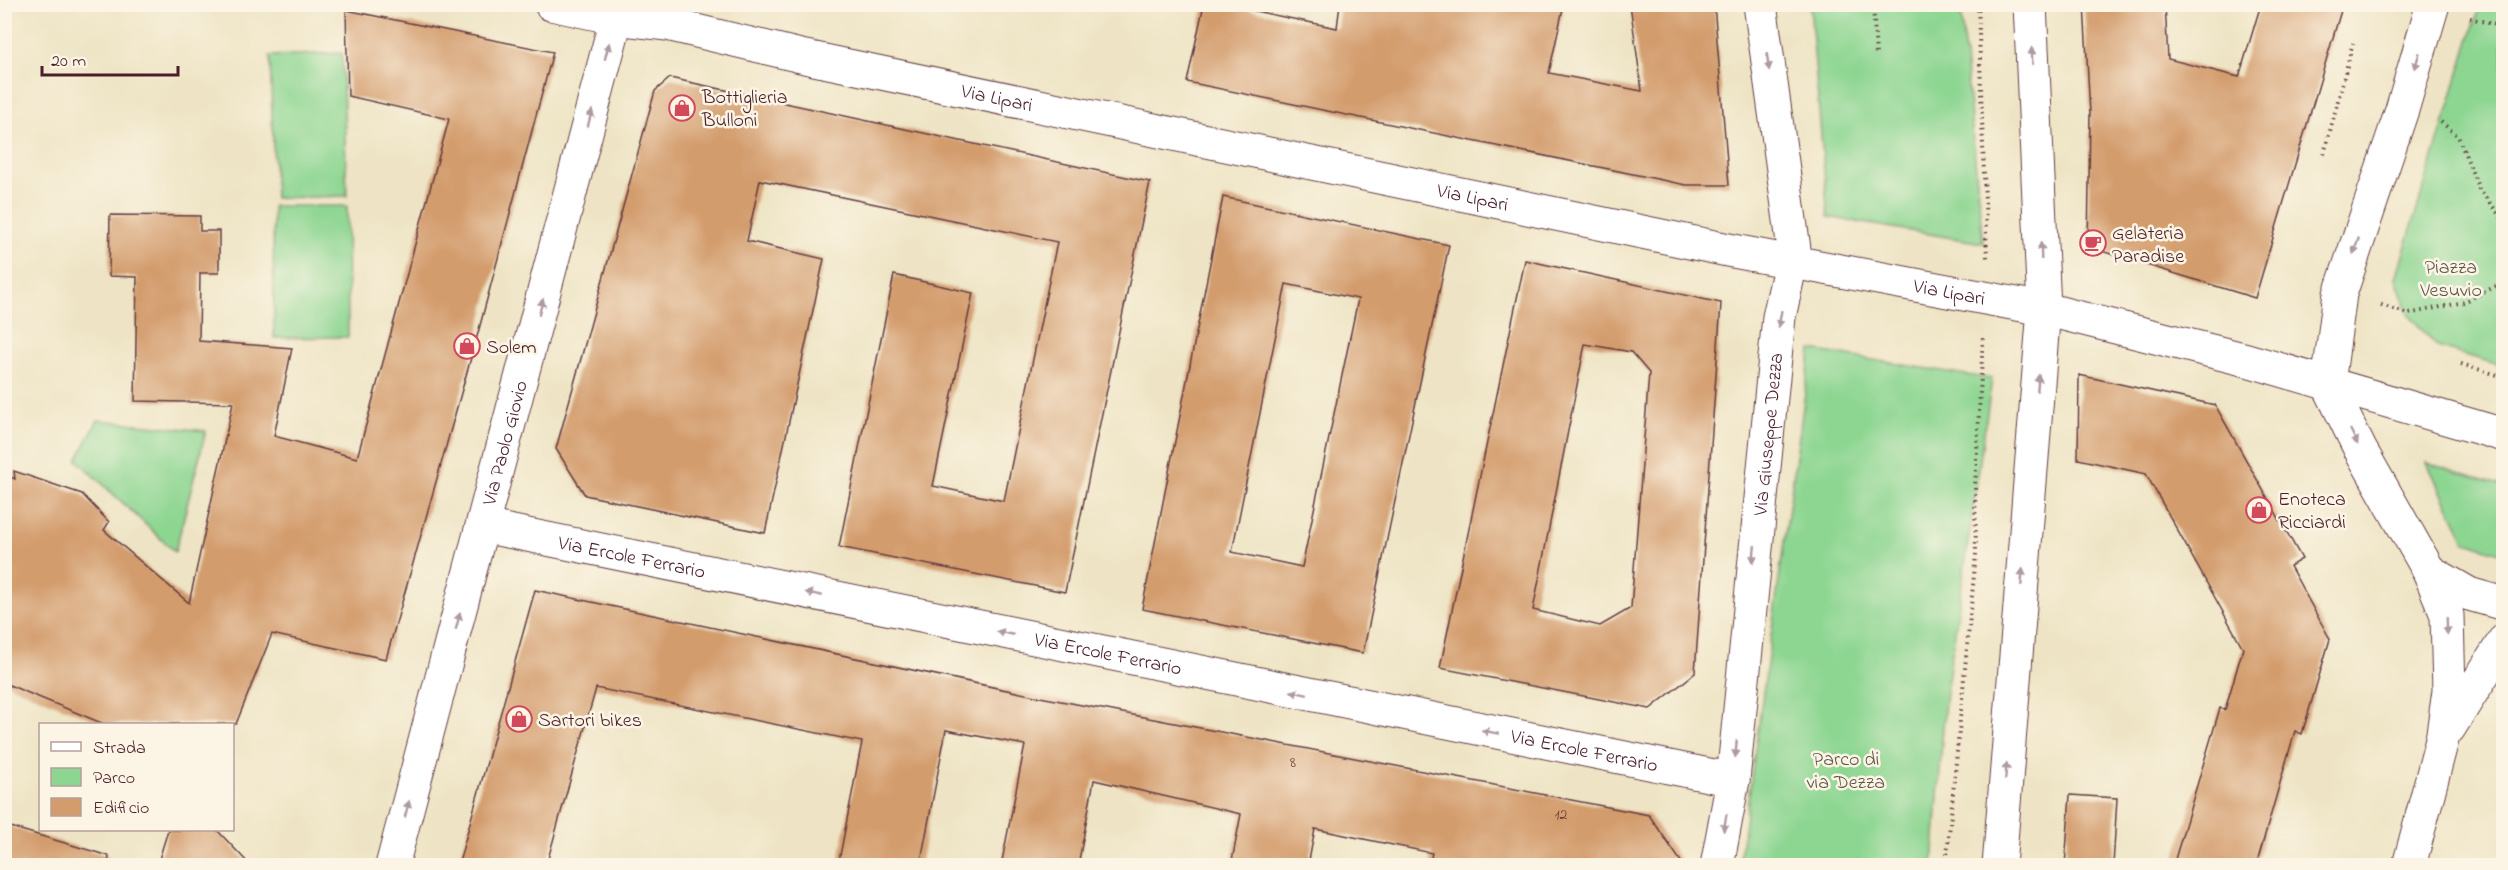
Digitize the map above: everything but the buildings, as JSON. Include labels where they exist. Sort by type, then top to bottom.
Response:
[{"type":"street","name":"Via Lipari","points":[[551,4],[618,11],[827,62],[1792,262],[2044,309],[2247,360],[2328,384]]},
{"type":"street","name":"Via Giuseppe Dezza","points":[[1717,866],[1733,780],[1778,329],[1794,249],[1760,4]]},
{"type":"street","points":[[1999,866],[2044,309],[2030,4]]},
{"type":"street","points":[[2409,866],[2442,740],[2449,691],[2447,615],[2429,571],[2360,449],[2328,384],[2340,294],[2402,110],[2433,4]]},
{"type":"street","name":"Via Paolo Giovio","points":[[392,866],[618,11]]},
{"type":"street","points":[[2328,384],[2504,435]]},
{"type":"street","name":"Via Ercole Ferrario","points":[[483,526],[1733,780]]},
{"type":"street","points":[[2429,571],[2469,594],[2504,604]]},
{"type":"street","points":[[2442,740],[2504,641]]},
{"type":"path","points":[[1873,4],[1876,55]]},
{"type":"path","points":[[1978,4],[1987,260]]},
{"type":"path","points":[[2324,154],[2353,43]]},
{"type":"path","points":[[2436,118],[2458,136],[2479,189],[2504,221]]},
{"type":"path","points":[[2382,305],[2408,314],[2464,302],[2504,282]]},
{"type":"path","points":[[1946,866],[1976,554],[1975,487],[1983,351]]},
{"type":"path","points":[[2461,364],[2504,377]]},
{"type":"green space","points":[[1810,5],[1960,5],[1983,243],[1828,217]]},
{"type":"green space","name":"Piazza Vesuvio","points":[[2480,5],[2503,5],[2503,366],[2438,347],[2408,314],[2396,278]]},
{"type":"green space","points":[[342,53],[347,196],[275,198],[270,56]]},
{"type":"green space","points":[[273,206],[347,206],[348,337],[274,338]]},
{"type":"green space","name":"Parco di via Dezza","points":[[1811,350],[1992,379],[1945,700],[1933,865],[1739,865]]},
{"type":"green space","points":[[98,420],[206,431],[175,552],[77,460]]},
{"type":"green space","points":[[2427,463],[2503,486],[2503,554],[2466,542]]},
{"type":"tram line","points":[[4,10],[12,4]]},
{"type":"place","name":"Bottiglieria Bulloni","points":[[682,108]]},
{"type":"place","name":"Gelateria Paradise","points":[[2093,243]]},
{"type":"place","name":"Solem","points":[[467,346]]},
{"type":"place","name":"Enoteca Ricciardi","points":[[2259,510]]},
{"type":"place","name":"Sartori bikes","points":[[519,719]]}]
